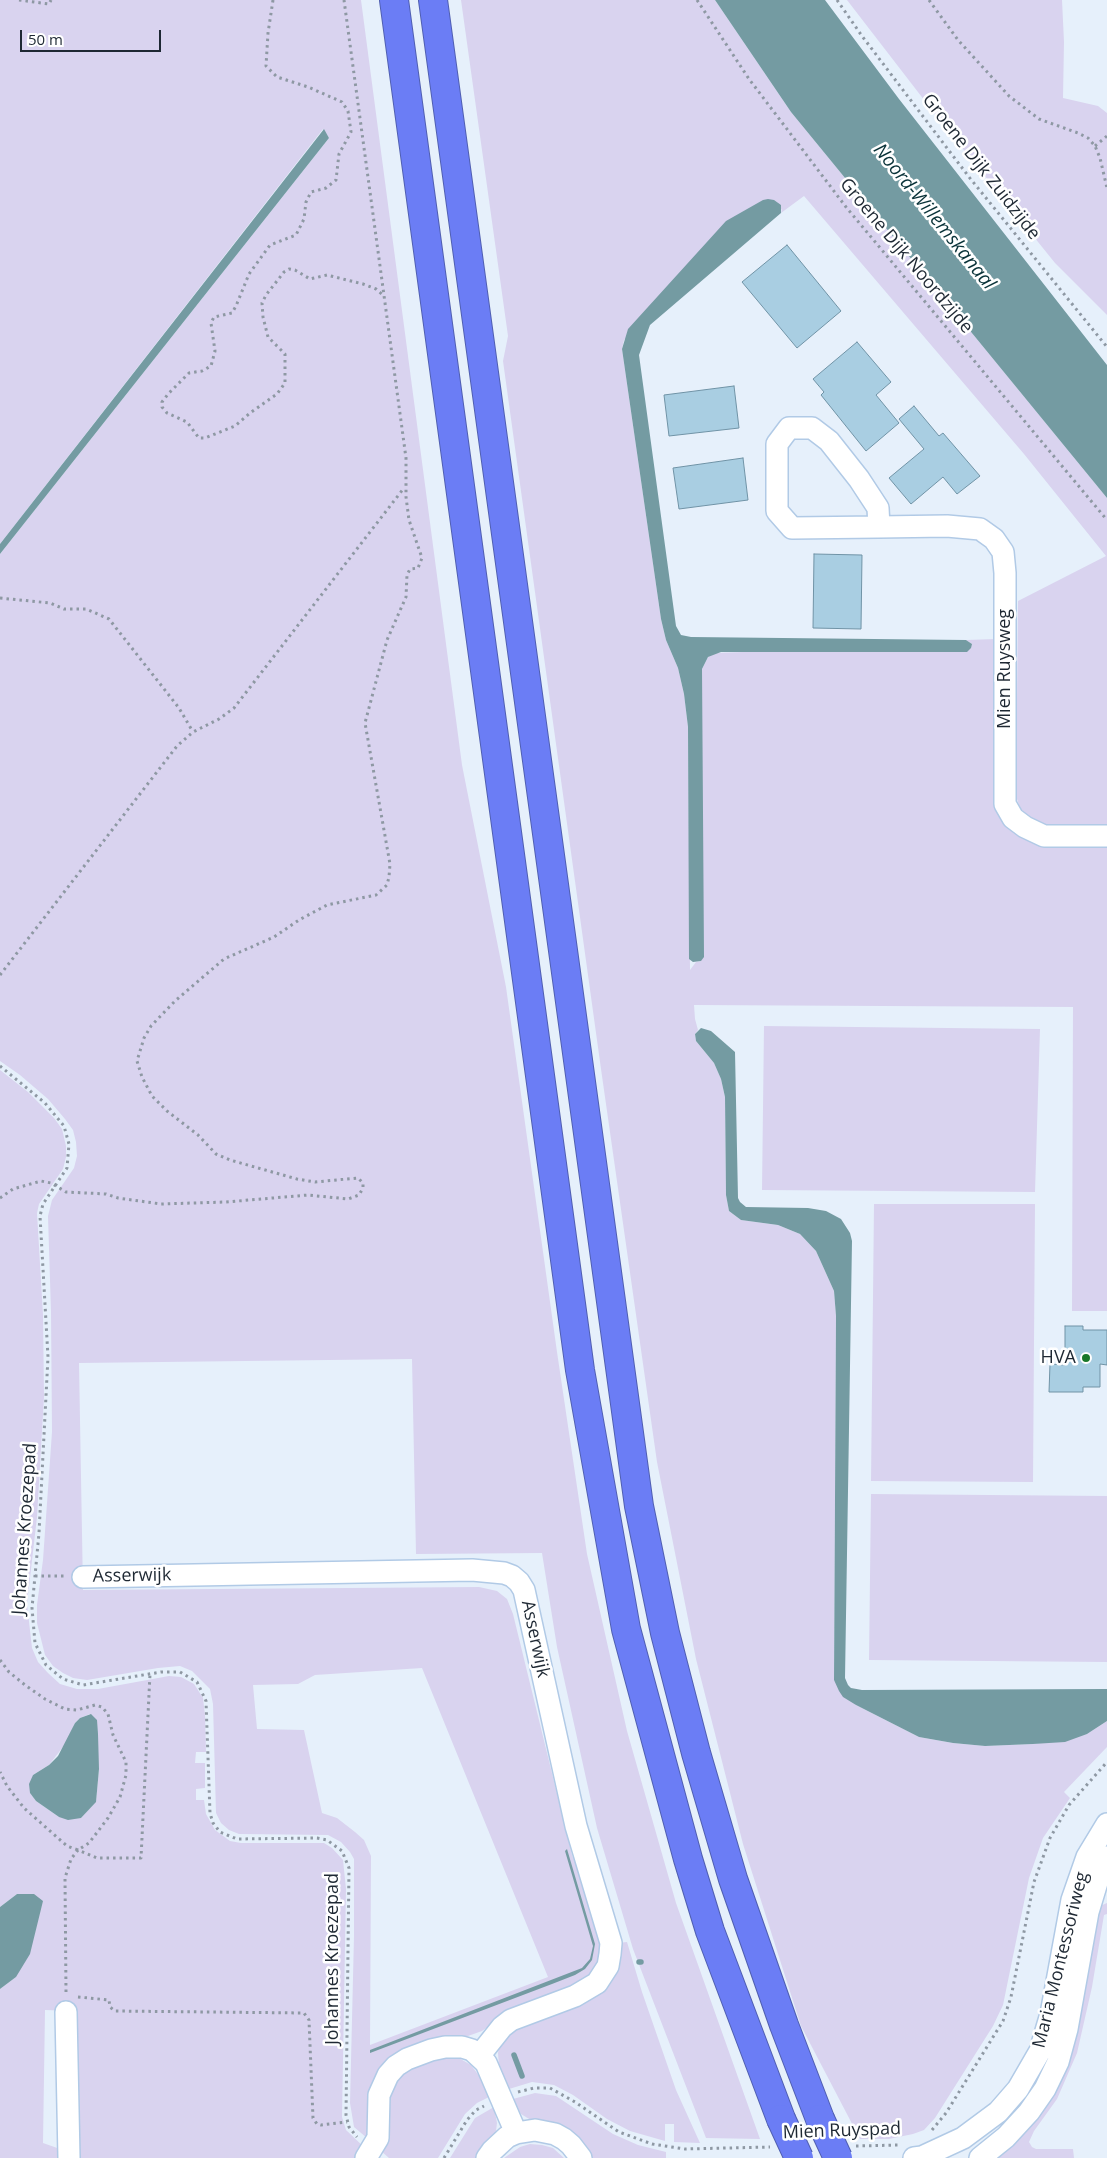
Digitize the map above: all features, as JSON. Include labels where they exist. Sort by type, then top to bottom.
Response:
[{"type":"highway","points":[[394,0],[580,1370],[626,1629],[688,1859],[702,1904],[781,2119],[789,2152]]},
{"type":"highway","points":[[433,0],[639,1506],[666,1633],[696,1753],[733,1879],[784,2025],[820,2119],[843,2152]]},
{"type":"street","name":"Mien Ruysweg","points":[[879,527],[878,508],[859,479],[828,441],[812,428],[790,428],[777,444],[777,511],[792,528],[879,527],[947,526],[980,529],[994,538],[1003,552],[1005,573],[1005,804],[1013,818],[1025,827],[1044,836],[1107,836]]},
{"type":"street","name":"Asserwijk","points":[[83,1577],[472,1570],[504,1573],[512,1576],[519,1582],[524,1590],[576,1826],[611,1943],[608,1966],[598,1983],[575,1996],[511,2020],[502,2026],[479,2056]]},
{"type":"street","name":"Maria Montessoriweg","points":[[910,2151],[922,2157],[963,2138],[998,2112],[1018,2089],[1040,2051],[1051,2014],[1072,1900],[1087,1857],[1107,1824]]},
{"type":"street","name":"Maria Montessoriweg","points":[[980,2158],[1006,2137],[1029,2112],[1058,2062],[1067,2029],[1088,1912],[1105,1866]]},
{"type":"street","points":[[66,2004],[69,2158]]},
{"type":"street","points":[[369,2154],[378,2138],[379,2095],[382,2086],[396,2066],[431,2050],[445,2047],[462,2047],[479,2056],[492,2073],[516,2133]]},
{"type":"street","points":[[487,2158],[499,2143],[516,2133],[536,2130],[555,2134],[572,2145],[581,2158]]},
{"type":"path","points":[[20,0],[48,4],[51,0]]},
{"type":"path","points":[[273,0],[266,66],[277,77],[308,87],[342,102],[348,111],[351,132],[339,154],[336,180],[326,188],[311,192],[306,202],[304,219],[296,235],[270,245],[249,274],[232,313],[214,317],[211,323],[215,351],[211,366],[202,372],[189,373],[168,394],[162,402],[162,407],[167,413],[187,422],[199,438],[205,438],[235,426],[277,394],[285,383],[285,354],[268,337],[262,317],[262,304],[266,295],[284,272],[295,270],[310,279],[327,275],[363,284],[376,289],[384,296]]},
{"type":"path","points":[[0,1198],[13,1189],[41,1181],[66,1192],[106,1194],[118,1198],[161,1204],[226,1202],[308,1195],[348,1199],[359,1195],[363,1188],[363,1183],[358,1178],[315,1182],[297,1179],[230,1160],[216,1154],[198,1135],[167,1111],[152,1096],[142,1077],[137,1061],[144,1038],[151,1026],[175,1001],[224,959],[274,937],[299,920],[327,906],[376,895],[386,885],[390,864],[365,723],[387,640],[406,597],[407,575],[410,569],[418,568],[422,558],[409,520],[405,488],[406,458],[344,0]]},
{"type":"path","name":"Groene Dijk Noordzijde","points":[[697,0],[749,79],[846,207],[1107,520]]},
{"type":"path","name":"Groene Dijk Zuidzijde","points":[[837,0],[969,177],[1107,346]]},
{"type":"path","points":[[929,0],[958,40],[1009,96],[1039,119],[1078,132],[1088,138],[1095,146],[1100,158],[1107,188]]},
{"type":"path","points":[[1095,146],[1107,136]]},
{"type":"path","points":[[0,975],[178,746],[193,732],[219,719],[234,708],[405,488]]},
{"type":"path","points":[[0,598],[50,603],[64,609],[86,609],[109,619],[179,708],[193,732]]},
{"type":"path","name":"Johannes Kroezepad","points":[[0,1066],[45,1103],[64,1126],[70,1155],[67,1168],[43,1204],[40,1216],[48,1357],[39,1533],[32,1608],[35,1643],[46,1665],[63,1679],[84,1685],[150,1674],[180,1672],[197,1682],[206,1701],[210,1813],[213,1823],[220,1832],[237,1839],[317,1838],[336,1845],[346,1858],[349,1868],[347,2122]]},
{"type":"path","points":[[35,1576],[83,1577]]},
{"type":"path","points":[[0,1660],[9,1672],[45,1699],[65,1709],[77,1710],[95,1705],[102,1707],[108,1714],[113,1736],[126,1762],[126,1775],[120,1797],[108,1818],[89,1843],[78,1850],[71,1859],[66,1878],[66,2004],[109,2000],[110,2007],[115,2011],[304,2013],[309,2020],[313,2118],[317,2124],[347,2122],[369,2154]]},
{"type":"path","points":[[0,1772],[7,1786],[24,1808],[68,1846],[97,1858],[141,1858],[150,1674]]},
{"type":"path","name":"Mien Ruyspad","points":[[926,2135],[946,2112],[1003,2021],[1010,1997],[1034,1882],[1044,1854],[1069,1805],[1107,1762]]},
{"type":"path","name":"Mien Ruyspad","points":[[444,2158],[471,2114],[482,2106],[534,2088],[550,2088],[628,2137],[667,2148],[789,2152]]},
{"type":"path","name":"Mien Ruyspad","points":[[843,2152],[910,2151]]},
{"type":"shaded area","points":[[0,0],[361,0],[462,765],[506,987],[587,1554],[627,1731],[676,1903],[760,2139],[706,2138],[633,1949],[597,1828],[557,1647],[542,1553],[416,1554],[412,1359],[79,1363],[83,1590],[479,1587],[497,1591],[507,1599],[513,1614],[572,1855],[588,1894],[601,1948],[598,1970],[582,1982],[515,2007],[482,2031],[468,2036],[441,2037],[407,2048],[383,2065],[370,2091],[367,2138],[354,2127],[350,2103],[354,1859],[350,1852],[341,1842],[328,1835],[239,1834],[229,1830],[221,1823],[216,1813],[213,1704],[210,1689],[192,1671],[180,1666],[87,1680],[73,1678],[53,1666],[45,1655],[37,1623],[52,1432],[48,1216],[52,1200],[74,1168],[77,1156],[73,1130],[65,1119],[48,1099],[0,1061],[0,554],[329,138],[323,129],[0,544]],"holes":[[[422,1668],[548,1977],[370,2045],[371,1856],[364,1840],[355,1832],[337,1818],[322,1813],[304,1730],[257,1729],[253,1685],[298,1684],[315,1675]]]},
{"type":"shaded area","points":[[461,0],[715,0],[791,112],[1107,498],[1107,825],[1055,826],[1039,823],[1028,817],[1020,808],[1016,796],[1018,601],[1106,556],[1024,454],[804,196],[781,213],[782,209],[624,340],[622,349],[661,619],[666,640],[678,668],[684,694],[688,727],[690,970],[696,962],[701,961],[702,669],[708,657],[714,653],[972,644],[966,640],[996,639],[1009,827],[1023,838],[1038,844],[1107,845],[1107,1311],[1072,1311],[1073,1007],[694,1005],[698,1030],[695,1034],[696,1041],[714,1063],[721,1079],[725,1097],[726,1195],[729,1211],[741,1220],[778,1225],[800,1234],[816,1251],[834,1291],[836,1316],[834,1680],[856,1705],[919,1737],[953,1743],[985,1746],[1033,1744],[1087,1734],[1107,1721],[1107,1747],[1064,1792],[1070,1798],[1043,1838],[1029,1878],[1003,2005],[993,2026],[935,2118],[924,2130],[889,2139],[860,2139],[801,2026],[743,1844],[696,1659],[657,1462],[601,1069],[503,361],[508,336]]},
{"type":"shaded area","points":[[847,0],[1062,0],[1064,42],[1063,98],[1098,106],[1107,113],[1107,315],[1055,263],[938,118]]},
{"type":"shaded area","points":[[764,1026],[1040,1029],[1035,1192],[762,1190]]},
{"type":"shaded area","points":[[0,1070],[28,1092],[54,1118],[62,1129],[66,1146],[63,1169],[39,1204],[37,1213],[43,1315],[44,1397],[37,1517],[27,1604],[32,1648],[38,1662],[60,1684],[77,1689],[98,1689],[169,1676],[181,1677],[194,1684],[203,1698],[206,1752],[196,1752],[195,1763],[205,1763],[205,1788],[196,1789],[196,1800],[204,1800],[206,1814],[215,1830],[230,1841],[241,1843],[324,1843],[332,1848],[343,1860],[346,1889],[342,2117],[346,2130],[365,2148],[354,2158],[77,2158],[73,2011],[45,2010],[43,2143],[60,2149],[63,2158],[0,2158],[0,1989],[16,1977],[17,1894],[0,1907]],"holes":[[[90,1714],[99,1769],[96,1801],[81,1818],[59,1817],[36,1801],[30,1793],[33,1775],[49,1765],[66,1743],[75,1723],[80,1718]]]},
{"type":"shaded area","points":[[874,1204],[1035,1204],[1033,1482],[871,1481]]},
{"type":"shaded area","points":[[871,1494],[1107,1496],[1107,1662],[869,1660]]},
{"type":"shaded area","points":[[1107,1903],[1107,1914],[1104,1915],[1092,1987],[1077,2053],[1057,2099],[1034,2131],[1029,2142],[1036,2149],[1073,2149],[1074,2158],[988,2158],[1035,2112],[1100,1906]]},
{"type":"shaded area","points":[[627,1942],[676,2090],[700,2143],[674,2142],[674,2124],[665,2124],[665,2141],[630,2131],[607,2119],[573,2095],[554,2085],[532,2082],[509,2089],[499,2066],[498,2053],[500,2044],[509,2032],[579,2002],[618,1943]]},
{"type":"shaded area","points":[[436,2057],[457,2057],[471,2065],[483,2081],[489,2097],[477,2103],[465,2114],[438,2158],[389,2158],[381,2151],[389,2091],[402,2072]]},
{"type":"shaded area","points":[[535,2093],[556,2096],[613,2134],[638,2145],[666,2152],[666,2158],[593,2158],[521,2114],[513,2099]]},
{"type":"shaded area","points":[[494,2107],[497,2123],[496,2131],[480,2158],[450,2158],[475,2118]]},
{"type":"shaded area","points":[[530,2144],[553,2148],[564,2158],[504,2158],[520,2147]]},
{"type":"water","name":"Noord-Willemskanaal","points":[[715,0],[825,0],[899,99],[1107,365],[1107,498],[791,112]]},
{"type":"water","points":[[324,129],[329,138],[0,554],[0,544]]},
{"type":"water","points":[[768,199],[774,200],[781,205],[781,213],[650,325],[639,355],[676,626],[681,635],[691,637],[966,640],[972,644],[967,652],[721,652],[708,657],[702,669],[704,957],[701,961],[693,962],[689,959],[688,727],[684,694],[678,668],[666,640],[661,619],[622,349],[628,329],[726,221]]},
{"type":"water","points":[[701,1028],[711,1031],[735,1052],[738,1198],[740,1202],[746,1207],[808,1208],[826,1211],[841,1219],[850,1233],[852,1241],[845,1678],[848,1685],[851,1688],[862,1690],[1107,1689],[1107,1721],[1087,1734],[1065,1742],[985,1746],[953,1743],[919,1737],[856,1705],[843,1697],[839,1691],[834,1680],[836,1316],[834,1291],[816,1251],[800,1234],[778,1225],[741,1220],[729,1211],[726,1195],[725,1097],[721,1079],[714,1063],[696,1041],[695,1034]]},
{"type":"water","points":[[91,1714],[97,1720],[98,1734],[99,1769],[96,1802],[81,1818],[68,1820],[59,1817],[36,1801],[30,1793],[29,1784],[33,1775],[49,1765],[58,1756],[75,1723],[80,1718]]},
{"type":"water","points":[[567,1849],[595,1944],[592,1960],[585,1969],[552,1984],[370,2053],[370,2050],[582,1968],[590,1959],[593,1946],[565,1851]]},
{"type":"water","points":[[17,1894],[34,1894],[43,1901],[30,1954],[16,1977],[0,1989],[0,1907]]},
{"type":"building","points":[[787,245],[841,311],[797,348],[742,282]]},
{"type":"building","points":[[857,342],[891,382],[876,395],[899,423],[866,451],[821,395],[824,392],[813,379]]},
{"type":"building","points":[[734,386],[739,428],[669,436],[664,395]]},
{"type":"building","points":[[914,406],[939,436],[943,433],[980,476],[957,494],[943,477],[911,504],[889,478],[924,449],[899,419]]},
{"type":"building","points":[[743,458],[748,500],[679,509],[673,468]]},
{"type":"building","points":[[814,554],[862,555],[861,629],[813,628]]},
{"type":"building","points":[[1065,1326],[1083,1326],[1083,1330],[1107,1330],[1107,1365],[1100,1364],[1100,1387],[1083,1387],[1083,1392],[1049,1392],[1050,1364],[1065,1365]]},
{"type":"waterway","points":[[514,2055],[522,2076]]},
{"type":"place","name":"HVA","points":[[1086,1358]]}]
